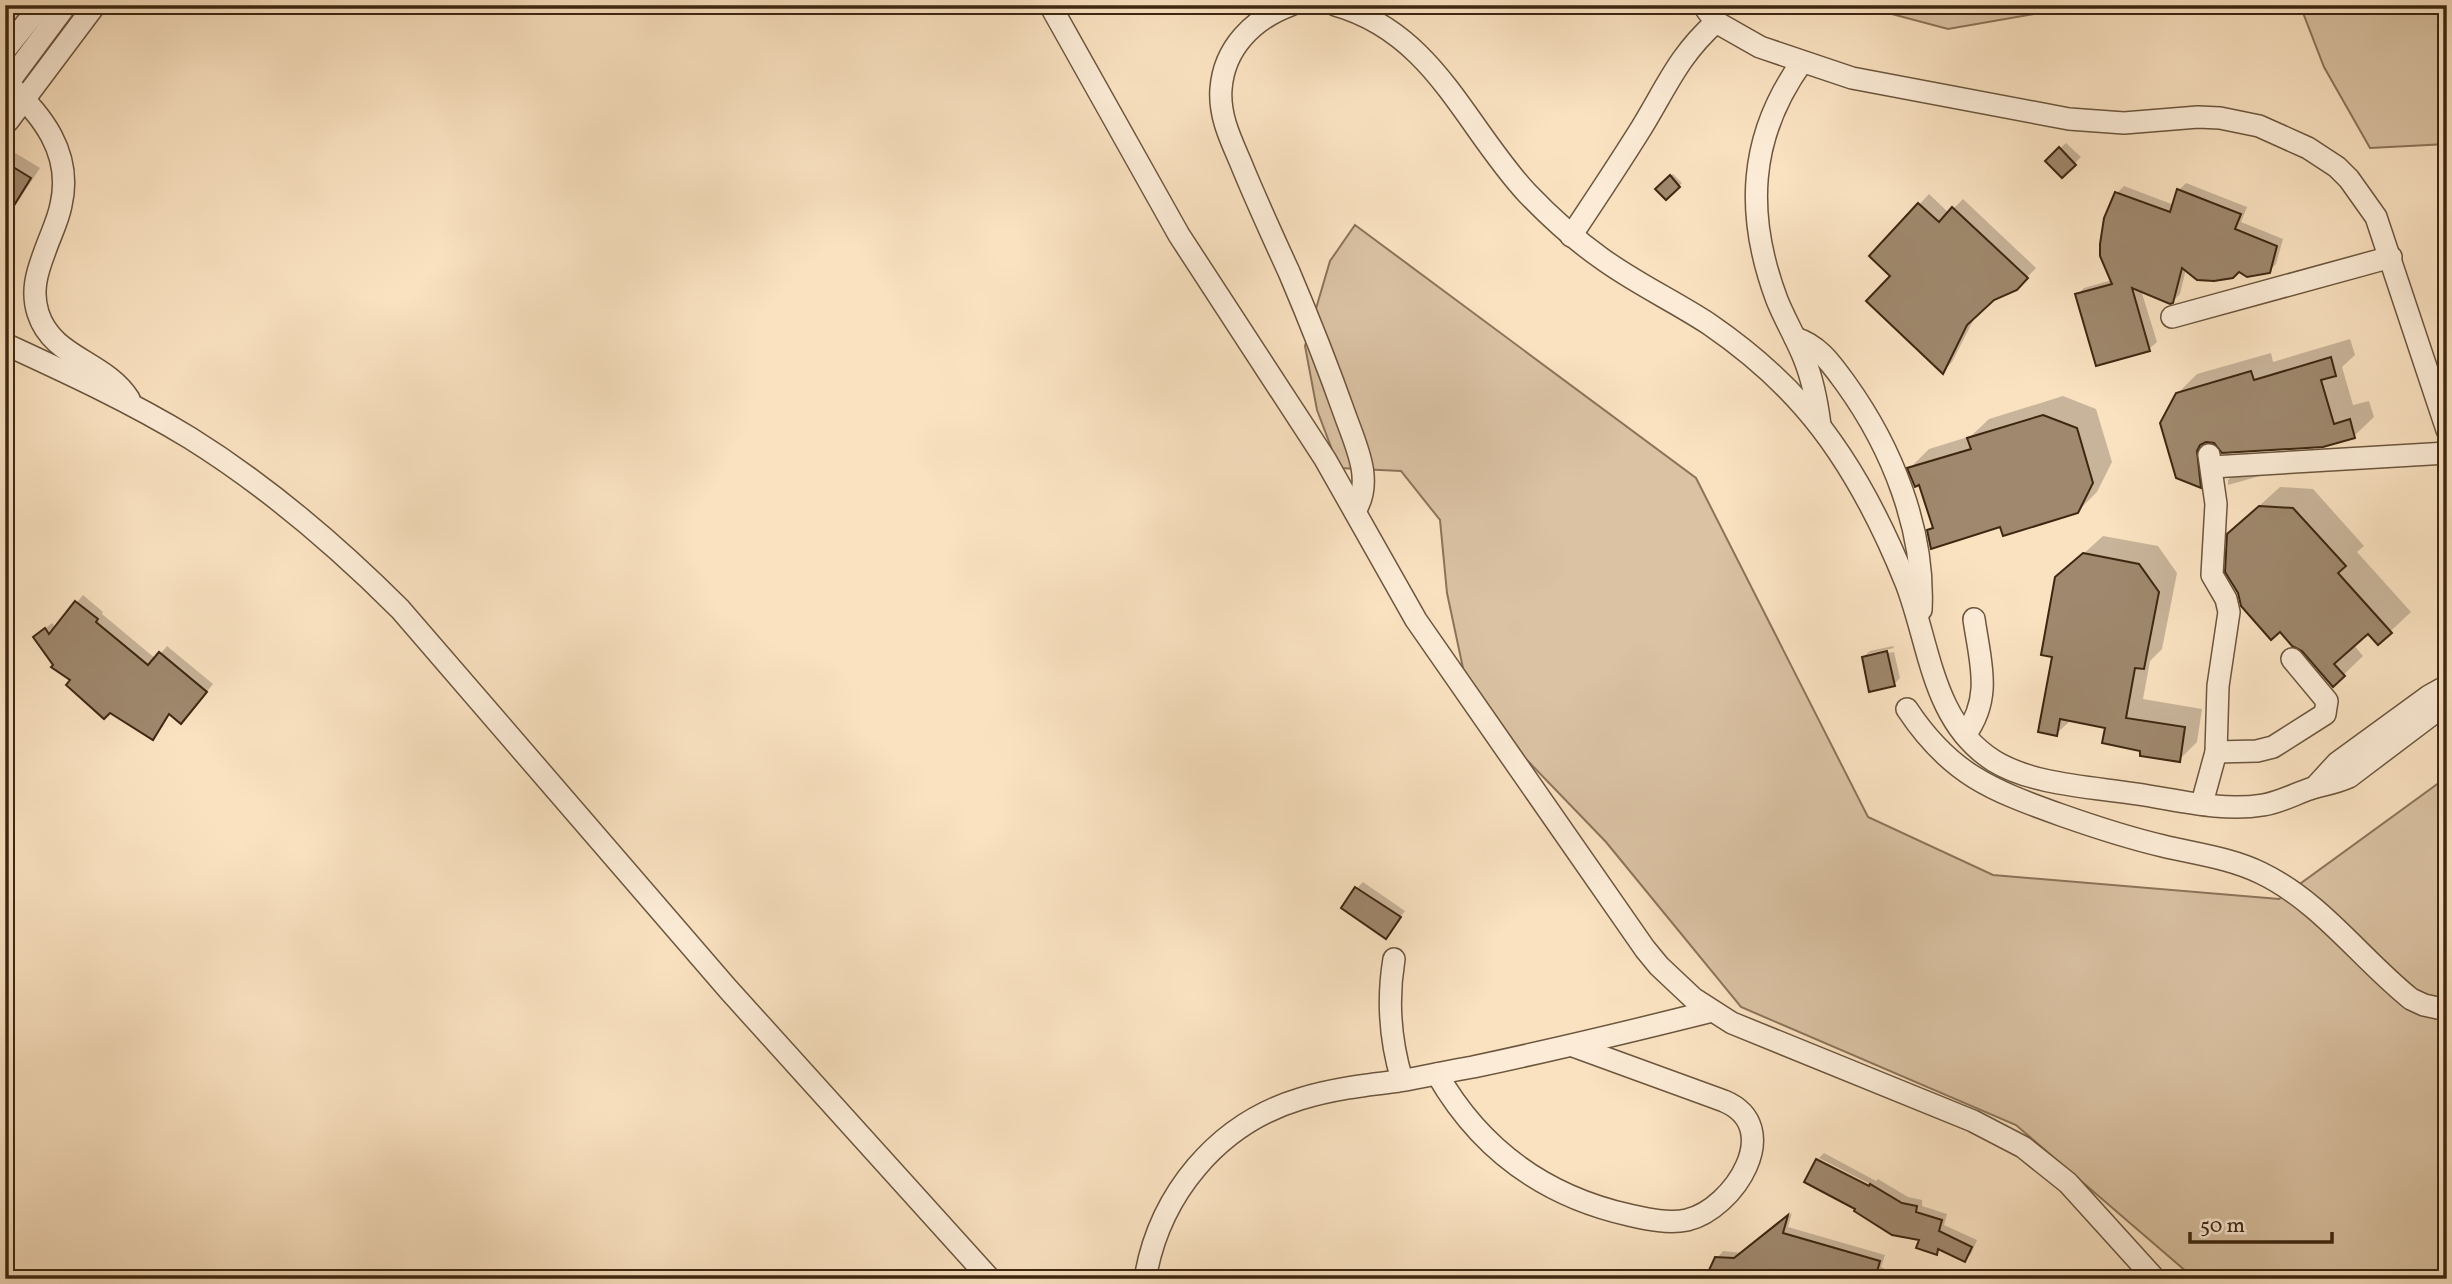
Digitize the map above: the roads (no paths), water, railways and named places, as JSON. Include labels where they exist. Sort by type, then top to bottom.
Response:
[{"type":"lane","points":[[5,50],[41,5]]},
{"type":"lane","points":[[66,5],[6,84],[39,114],[57,144],[64,176],[61,209],[36,274],[34,299],[48,334],[57,343],[108,375],[132,405]]},
{"type":"lane","points":[[8,121],[95,5]]},
{"type":"lane","points":[[1050,5],[1179,235],[1293,408],[1439,655],[1489,722],[1645,949],[1676,983],[1712,1011],[1752,1033],[1973,1121],[2023,1147],[2068,1183],[2155,1279]]},
{"type":"lane","points":[[1291,5],[1272,12],[1256,23],[1231,53],[1221,90],[1222,110],[1259,210],[1313,328],[1347,421],[1364,477],[1363,495],[1355,511]]},
{"type":"lane","points":[[1335,5],[1387,30],[1427,62],[1453,92],[1526,192],[1571,236],[1628,276],[1736,343],[1784,384],[1820,425],[1862,491],[1888,541],[1920,622],[1943,702],[1965,735],[1994,760],[2029,776],[2202,803],[2245,807],[2263,805],[2349,777],[2447,703]]},
{"type":"lane","points":[[1571,236],[1643,126],[1677,65],[1701,36],[1710,14],[1760,47],[1802,62],[1888,86],[2069,119],[2124,123],[2198,117],[2220,118],[2259,126],[2315,152],[2350,179],[2376,217],[2447,430]]},
{"type":"lane","points":[[1802,62],[1783,91],[1762,143],[1757,174],[1759,225],[1777,299],[1811,376],[1820,425]]},
{"type":"lane","points":[[2172,317],[2391,257]]},
{"type":"lane","points":[[1795,338],[1814,346],[1828,360],[1884,444],[1901,490],[1918,554],[1920,622]]},
{"type":"lane","points":[[5,344],[132,405],[191,439],[265,490],[335,547],[392,601],[728,989],[990,1279]]},
{"type":"lane","points":[[2202,803],[2216,752],[2218,686],[2230,611],[2215,582],[2211,565],[2216,504],[2211,461],[2447,453]]},
{"type":"lane","points":[[1965,735],[1978,713],[1983,689],[1974,619]]},
{"type":"lane","points":[[2216,752],[2257,751],[2273,747],[2325,713],[2327,701],[2292,659]]},
{"type":"lane","points":[[2315,787],[2337,763],[2429,696],[2447,686]]},
{"type":"lane","points":[[1907,709],[1934,745],[1950,761],[1967,774],[2008,796],[2121,835],[2238,864],[2274,879],[2311,905],[2411,999],[2447,1010]]},
{"type":"lane","points":[[1394,959],[1390,1022],[1394,1052],[1402,1080]]},
{"type":"lane","points":[[1145,1279],[1155,1238],[1179,1189],[1212,1150],[1232,1133],[1275,1108],[1299,1099],[1354,1087],[1437,1074],[1573,1046],[1712,1011]]},
{"type":"lane","points":[[1437,1074],[1464,1116],[1496,1150],[1533,1177],[1574,1198],[1616,1212],[1662,1221],[1699,1216],[1724,1199],[1742,1176],[1751,1151],[1749,1125],[1740,1110],[1724,1101],[1573,1046]]}]
